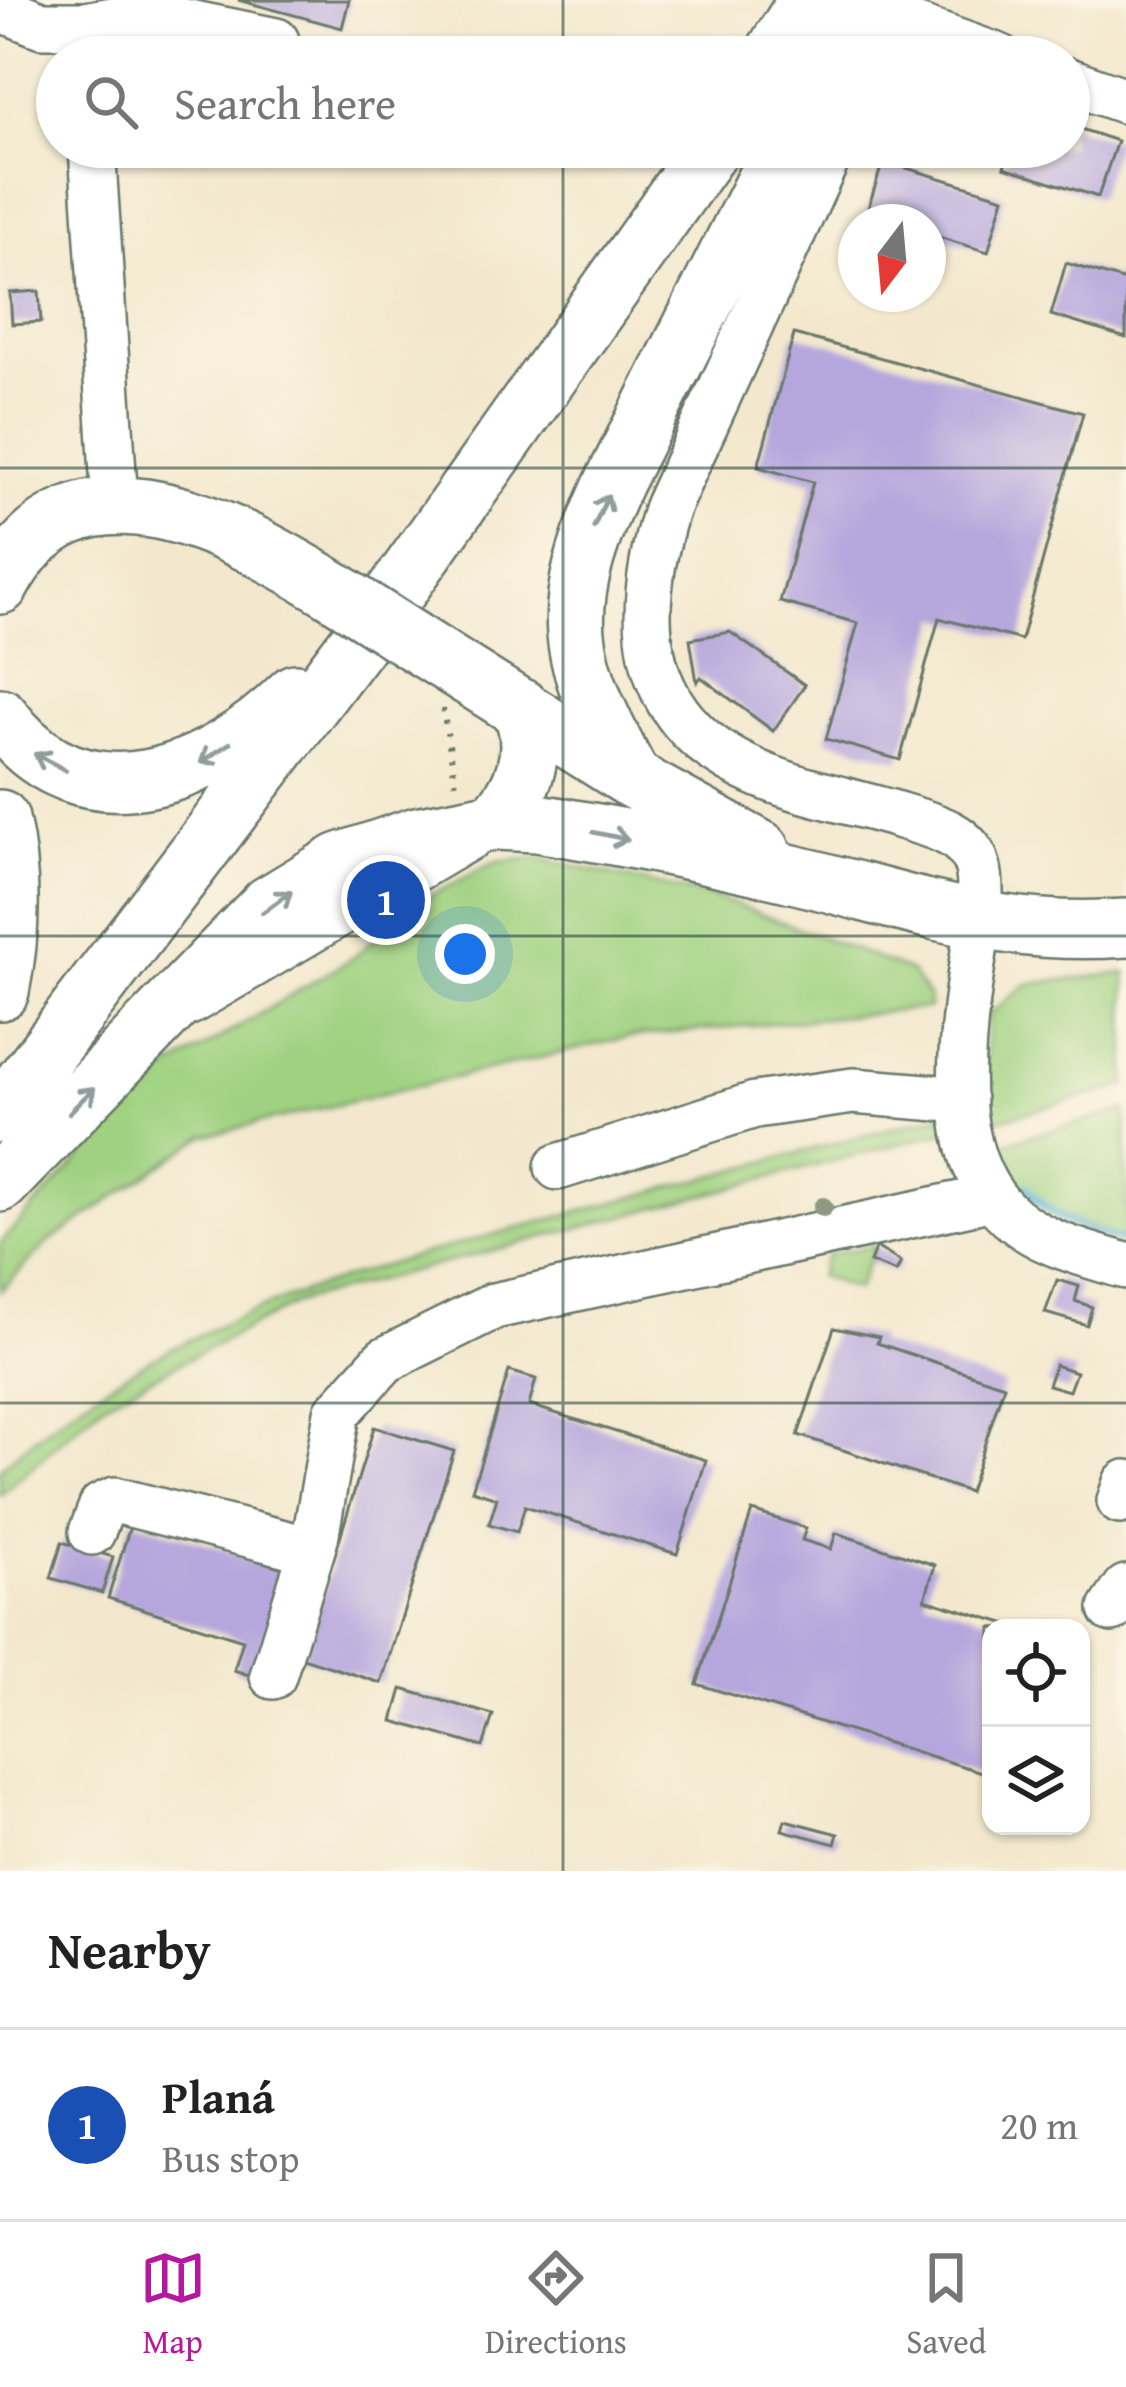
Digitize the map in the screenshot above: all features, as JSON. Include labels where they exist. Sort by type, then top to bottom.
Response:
[{"type":"main road","points":[[785,36],[808,0]]},
{"type":"main road","points":[[0,1114],[452,658],[700,168]]},
{"type":"main road","points":[[632,779],[597,713],[575,651],[578,585],[591,532],[615,480],[771,168]]},
{"type":"main road","points":[[0,585],[23,548],[63,518],[116,504],[148,507],[209,525],[452,658],[632,779],[812,879]]},
{"type":"main road","points":[[0,717],[31,752],[84,777],[115,782],[189,770],[274,714],[452,658],[512,671],[537,652],[578,585]]},
{"type":"main road","points":[[452,658],[532,744],[525,775],[511,804],[480,824]]},
{"type":"main road","points":[[0,818],[10,880],[10,939],[0,991]]},
{"type":"main road","points":[[0,1184],[268,905],[340,862],[417,836],[480,824],[580,830],[812,879],[978,924],[1051,930],[1126,928]]},
{"type":"street","points":[[0,8],[42,26],[85,27],[146,14],[252,36]]},
{"type":"street","points":[[874,26],[914,36]]},
{"type":"street","points":[[1090,88],[1126,101]]},
{"type":"street","points":[[93,168],[116,504]]},
{"type":"street","points":[[822,168],[667,507],[649,578],[648,645],[658,680],[679,716],[710,746],[746,769],[952,833],[976,862],[978,924],[963,1022],[963,1100],[978,1164],[993,1197],[1035,1232],[1126,1267]]},
{"type":"street","points":[[558,1167],[755,1105],[853,1090],[963,1100]]},
{"type":"street","points":[[273,1676],[311,1550],[337,1413],[385,1360],[494,1306],[993,1197]]},
{"type":"street","points":[[92,1532],[102,1506],[115,1500],[311,1550]]},
{"type":"path","points":[[452,658],[435,689],[480,824]]},
{"type":"green space","points":[[537,858],[717,898],[822,937],[911,972],[928,996],[929,1008],[629,1037],[204,1136],[49,1242],[0,1291],[0,1243],[158,1076],[355,956],[410,906],[495,862]]},
{"type":"green space","points":[[1126,973],[1126,1086],[993,1121],[984,1108],[988,1015],[1027,984]]},
{"type":"green space","points":[[1126,1110],[1126,1239],[1067,1218],[1032,1196],[1006,1165],[997,1145]]},
{"type":"green space","points":[[944,1114],[952,1130],[300,1301],[105,1402],[0,1495],[0,1469],[61,1417],[127,1373],[269,1305],[420,1255]]},
{"type":"green space","points":[[875,1245],[857,1290],[819,1276],[826,1255]]},
{"type":"building","points":[[238,0],[349,0],[342,28]]},
{"type":"building","points":[[1090,132],[1117,141],[1098,197],[1007,168],[1090,168]]},
{"type":"building","points":[[881,168],[907,168],[1004,197],[988,252],[946,239],[946,204],[869,204]]},
{"type":"building","points":[[1066,263],[1126,281],[1126,338],[1051,315]]},
{"type":"building","points":[[39,291],[41,322],[12,324],[10,293]]},
{"type":"building","points":[[794,334],[1083,413],[1021,640],[939,618],[900,760],[826,739],[858,623],[780,602],[813,482],[758,467]]},
{"type":"building","points":[[730,632],[805,685],[773,731],[701,677],[697,682],[690,639]]},
{"type":"building","points":[[876,1247],[901,1262],[896,1272],[870,1262]]},
{"type":"building","points":[[1057,1280],[1079,1286],[1075,1301],[1092,1307],[1087,1325],[1045,1313]]},
{"type":"building","points":[[834,1328],[879,1337],[877,1343],[1004,1385],[969,1492],[798,1435]]},
{"type":"building","points":[[1055,1365],[1076,1372],[1069,1391],[1048,1385]]},
{"type":"building","points":[[509,1371],[536,1379],[529,1405],[706,1460],[677,1554],[525,1506],[517,1532],[489,1524],[497,1498],[472,1490]]},
{"type":"building","points":[[374,1427],[454,1451],[381,1683],[303,1658]]},
{"type":"building","points":[[752,1511],[806,1528],[802,1540],[831,1549],[836,1533],[935,1565],[925,1599],[991,1619],[982,1619],[982,1772],[697,1684]]},
{"type":"building","points":[[132,1520],[286,1569],[252,1676],[234,1670],[243,1640],[108,1598]]},
{"type":"building","points":[[62,1542],[113,1557],[102,1593],[51,1578]]},
{"type":"building","points":[[402,1689],[493,1715],[483,1747],[393,1721]]},
{"type":"building","points":[[785,1820],[838,1834],[835,1844],[782,1830]]},
{"type":"waterway","points":[[1002,1147],[1010,1167]]},
{"type":"waterway","points":[[1026,1186],[1058,1216],[1126,1242]]},
{"type":"place","name":"Planá","points":[[386,900]]}]
